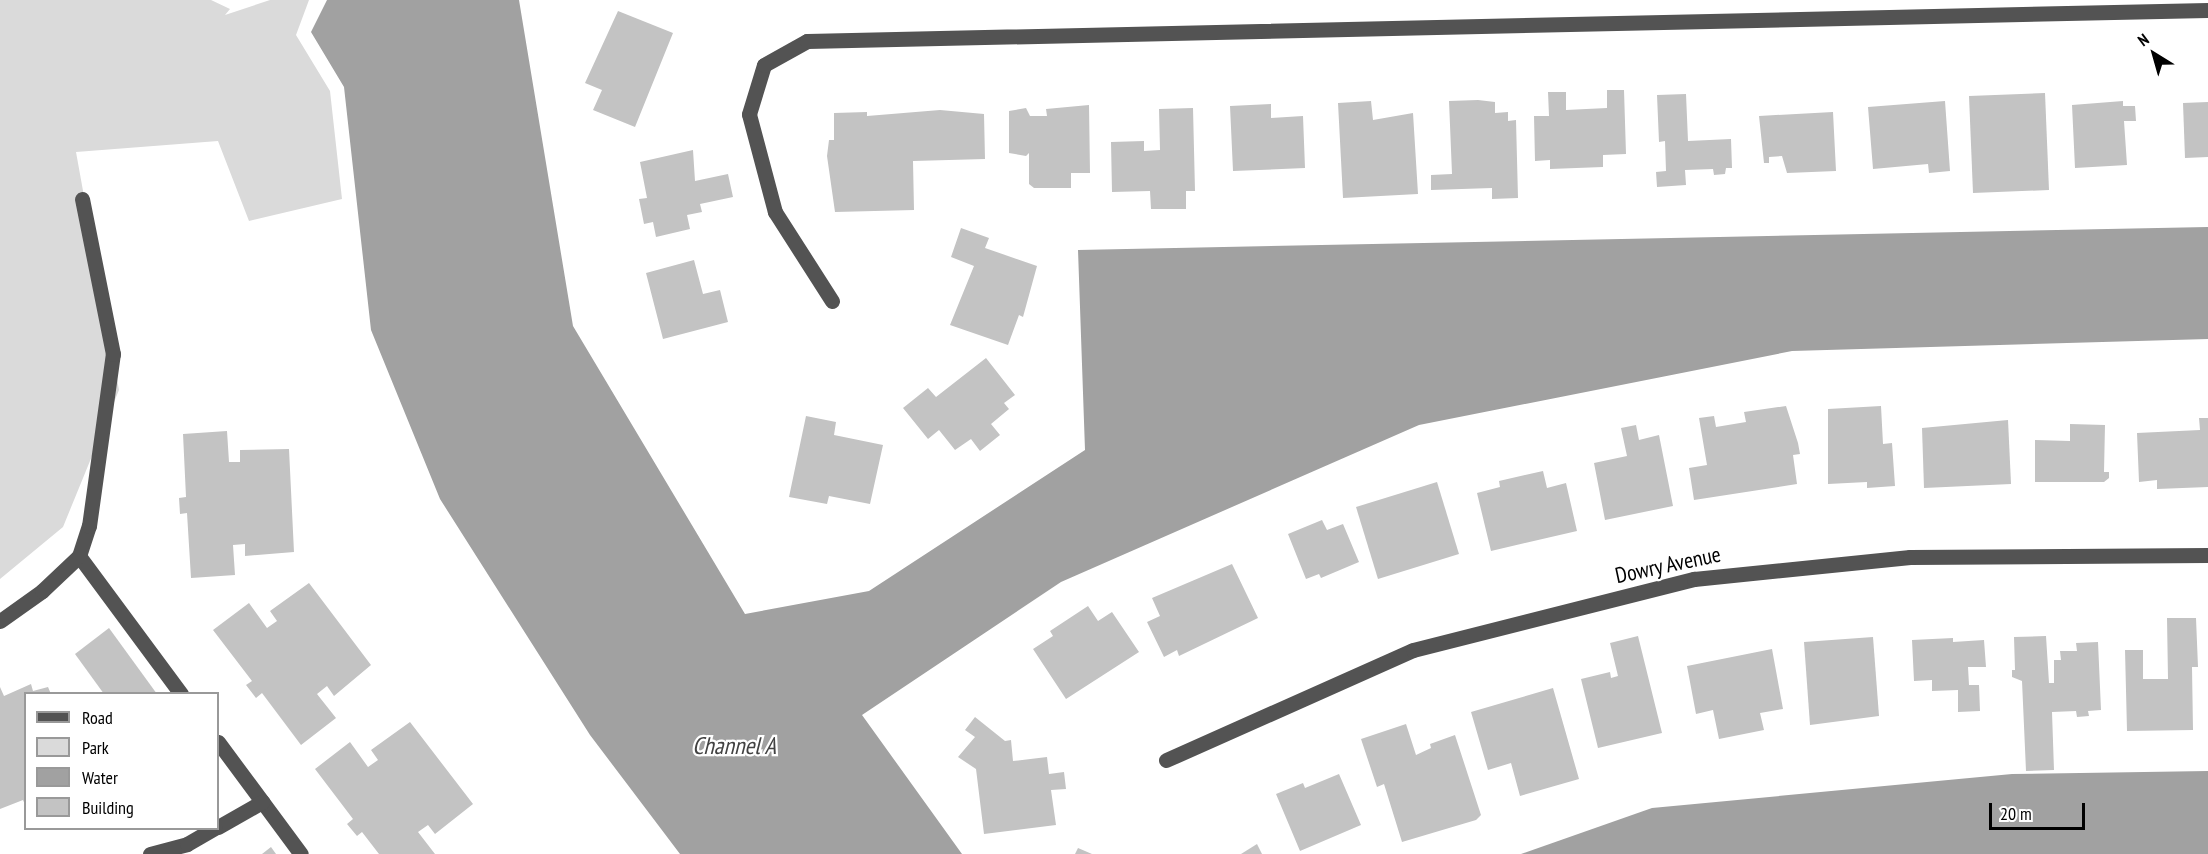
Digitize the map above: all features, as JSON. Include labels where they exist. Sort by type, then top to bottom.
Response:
[{"type":"street","points":[[832,302],[775,213],[749,114],[764,64],[807,41],[2208,10]]},
{"type":"street","points":[[0,621],[42,591],[79,556],[89,526],[113,354],[82,199]]},
{"type":"street","name":"Dowry Avenue","points":[[1166,760],[1413,650],[1694,579],[1910,556],[2208,555]]},
{"type":"street","points":[[79,556],[180,692]]},
{"type":"street","points":[[219,743],[301,854]]},
{"type":"street","points":[[219,826],[262,802]]},
{"type":"street","points":[[150,854],[188,849],[213,830]]},
{"type":"green space","points":[[0,0],[211,0],[230,9],[225,15],[270,0],[309,0],[296,35],[330,91],[342,199],[249,221],[218,141],[76,152],[119,390],[63,527],[0,579]]},
{"type":"water","name":"Channel A","points":[[327,0],[519,0],[573,326],[745,614],[869,591],[1085,450],[1078,250],[2208,227],[2208,339],[1792,351],[1419,425],[1061,582],[862,715],[962,854],[680,854],[590,735],[440,499],[371,330],[344,87],[311,32]]},
{"type":"water","points":[[2208,771],[2208,854],[1521,854],[1652,808],[2012,774]]},
{"type":"building","points":[[618,11],[673,33],[635,127],[593,110],[602,90],[585,83]]},
{"type":"building","points":[[1607,90],[1624,90],[1626,154],[1603,155],[1603,167],[1550,169],[1550,160],[1535,161],[1534,116],[1549,116],[1548,92],[1566,92],[1566,110],[1607,108]]},
{"type":"building","points":[[2045,93],[2049,190],[1973,193],[1969,96]]},
{"type":"building","points":[[1686,94],[1688,141],[1731,139],[1732,168],[1726,168],[1725,174],[1714,175],[1713,169],[1685,170],[1686,185],[1657,187],[1656,172],[1666,171],[1665,141],[1659,142],[1657,95]]},
{"type":"building","points":[[1371,101],[1373,120],[1413,113],[1418,194],[1343,198],[1338,103]]},
{"type":"building","points":[[1449,101],[1495,102],[1495,113],[1508,112],[1508,121],[1516,120],[1518,198],[1492,199],[1492,188],[1431,190],[1431,175],[1452,174]]},
{"type":"building","points":[[1945,101],[1950,171],[1929,173],[1928,164],[1873,169],[1868,107]]},
{"type":"building","points":[[2123,101],[2123,106],[2135,106],[2136,121],[2124,121],[2127,165],[2075,168],[2072,105]]},
{"type":"building","points":[[2208,102],[2208,157],[2185,158],[2183,103]]},
{"type":"building","points":[[1271,104],[1271,118],[1303,116],[1305,168],[1233,171],[1230,106]]},
{"type":"building","points":[[1089,105],[1090,173],[1071,173],[1071,188],[1034,188],[1029,184],[1029,153],[1026,156],[1009,153],[1009,111],[1026,108],[1030,116],[1047,116],[1046,109]]},
{"type":"building","points":[[1193,108],[1195,191],[1186,191],[1186,209],[1151,209],[1150,191],[1112,192],[1111,142],[1144,141],[1144,151],[1160,150],[1159,109]]},
{"type":"building","points":[[940,110],[984,114],[985,159],[913,161],[914,210],[835,212],[827,156],[829,140],[834,140],[834,113],[867,112],[867,116]]},
{"type":"building","points":[[1833,112],[1836,171],[1787,173],[1782,156],[1769,157],[1769,163],[1764,163],[1759,116]]},
{"type":"building","points":[[693,150],[695,181],[728,174],[733,197],[700,204],[702,212],[687,215],[690,229],[656,237],[653,222],[644,224],[639,199],[647,198],[640,162]]},
{"type":"building","points":[[961,228],[989,238],[985,248],[1037,266],[1023,317],[1019,315],[1008,345],[950,325],[974,266],[951,257]]},
{"type":"building","points":[[694,260],[703,294],[720,290],[728,322],[663,339],[646,273]]},
{"type":"building","points":[[986,358],[1015,395],[1004,403],[1009,409],[991,424],[1000,435],[980,451],[971,439],[955,450],[939,430],[928,439],[903,408],[928,388],[936,397]]},
{"type":"building","points":[[1786,406],[1800,454],[1793,455],[1797,484],[1694,500],[1689,468],[1707,465],[1699,418],[1714,416],[1716,427],[1746,422],[1744,412]]},
{"type":"building","points":[[1881,406],[1883,444],[1892,443],[1895,486],[1867,488],[1867,482],[1828,484],[1828,409]]},
{"type":"building","points":[[806,416],[836,422],[834,435],[883,445],[870,504],[829,496],[827,504],[789,497]]},
{"type":"building","points":[[2199,418],[2208,418],[2208,487],[2157,489],[2157,480],[2139,482],[2137,433],[2200,430]]},
{"type":"building","points":[[2008,420],[2011,484],[1924,488],[1922,428]]},
{"type":"building","points":[[2070,424],[2105,425],[2104,472],[2109,472],[2109,478],[2104,482],[2035,482],[2035,440],[2070,441]]},
{"type":"building","points":[[1636,425],[1639,440],[1659,435],[1673,506],[1605,520],[1594,463],[1627,456],[1621,428]]},
{"type":"building","points":[[227,431],[229,462],[240,462],[240,450],[289,449],[294,552],[245,556],[245,544],[233,545],[235,575],[191,578],[187,513],[180,514],[179,498],[186,497],[183,434]]},
{"type":"building","points":[[1543,471],[1547,488],[1566,483],[1577,531],[1491,551],[1477,493],[1500,487],[1499,481]]},
{"type":"building","points":[[1437,482],[1459,554],[1378,579],[1356,507]]},
{"type":"building","points":[[1322,520],[1327,530],[1343,524],[1359,562],[1321,578],[1319,574],[1306,579],[1288,534]]},
{"type":"building","points":[[1232,564],[1258,618],[1179,656],[1177,650],[1164,657],[1147,622],[1160,616],[1152,598]]},
{"type":"building","points":[[309,583],[371,665],[334,696],[327,686],[317,694],[336,718],[301,745],[262,693],[256,698],[246,685],[252,681],[213,630],[249,603],[267,628],[277,621],[270,611]]},
{"type":"building","points":[[1088,606],[1098,621],[1112,612],[1139,652],[1066,699],[1033,649],[1053,636],[1050,631]]},
{"type":"building","points":[[2167,618],[2196,618],[2198,667],[2192,667],[2193,730],[2127,731],[2125,650],[2143,650],[2143,679],[2168,679]]},
{"type":"building","points":[[109,628],[156,692],[103,692],[75,654]]},
{"type":"building","points":[[1638,636],[1662,733],[1598,748],[1581,679],[1610,672],[1611,678],[1618,676],[1610,643]]},
{"type":"building","points":[[2046,636],[2049,683],[2054,683],[2054,660],[2061,660],[2060,651],[2077,651],[2076,643],[2098,642],[2101,710],[2088,711],[2089,716],[2077,717],[2076,711],[2052,712],[2054,770],[2026,771],[2022,681],[2012,677],[2012,670],[2015,670],[2014,637]]},
{"type":"building","points":[[1873,637],[1879,716],[1810,725],[1804,642]]},
{"type":"building","points":[[1953,638],[1953,642],[1984,640],[1986,667],[1968,667],[1969,685],[1979,685],[1980,711],[1958,712],[1958,690],[1932,691],[1932,680],[1914,681],[1912,640]]},
{"type":"building","points":[[1772,649],[1783,709],[1760,713],[1764,730],[1719,739],[1713,710],[1696,714],[1687,666]]},
{"type":"building","points":[[31,684],[33,691],[48,687],[50,692],[24,692],[24,802],[23,800],[0,809],[0,687],[4,696]]},
{"type":"building","points":[[1553,688],[1579,779],[1520,796],[1511,763],[1488,770],[1471,712]]},
{"type":"building","points":[[975,717],[1005,741],[1011,740],[1013,761],[1047,757],[1049,774],[1064,772],[1066,789],[1051,790],[1056,825],[984,834],[976,769],[958,757],[975,737],[965,730]]},
{"type":"building","points":[[410,722],[473,804],[435,834],[428,825],[418,832],[435,854],[379,854],[362,832],[357,836],[347,824],[353,819],[315,769],[350,742],[368,767],[378,760],[371,750]]},
{"type":"building","points":[[1406,724],[1416,755],[1431,748],[1430,744],[1455,735],[1481,815],[1476,820],[1402,842],[1384,784],[1377,787],[1361,739]]},
{"type":"building","points":[[1339,774],[1361,825],[1300,851],[1276,794],[1303,783],[1305,788]]},
{"type":"building","points":[[1257,844],[1262,854],[1241,854]]},
{"type":"building","points":[[271,847],[276,854],[262,854]]},
{"type":"building","points":[[1078,848],[1092,854],[1075,854]]}]
